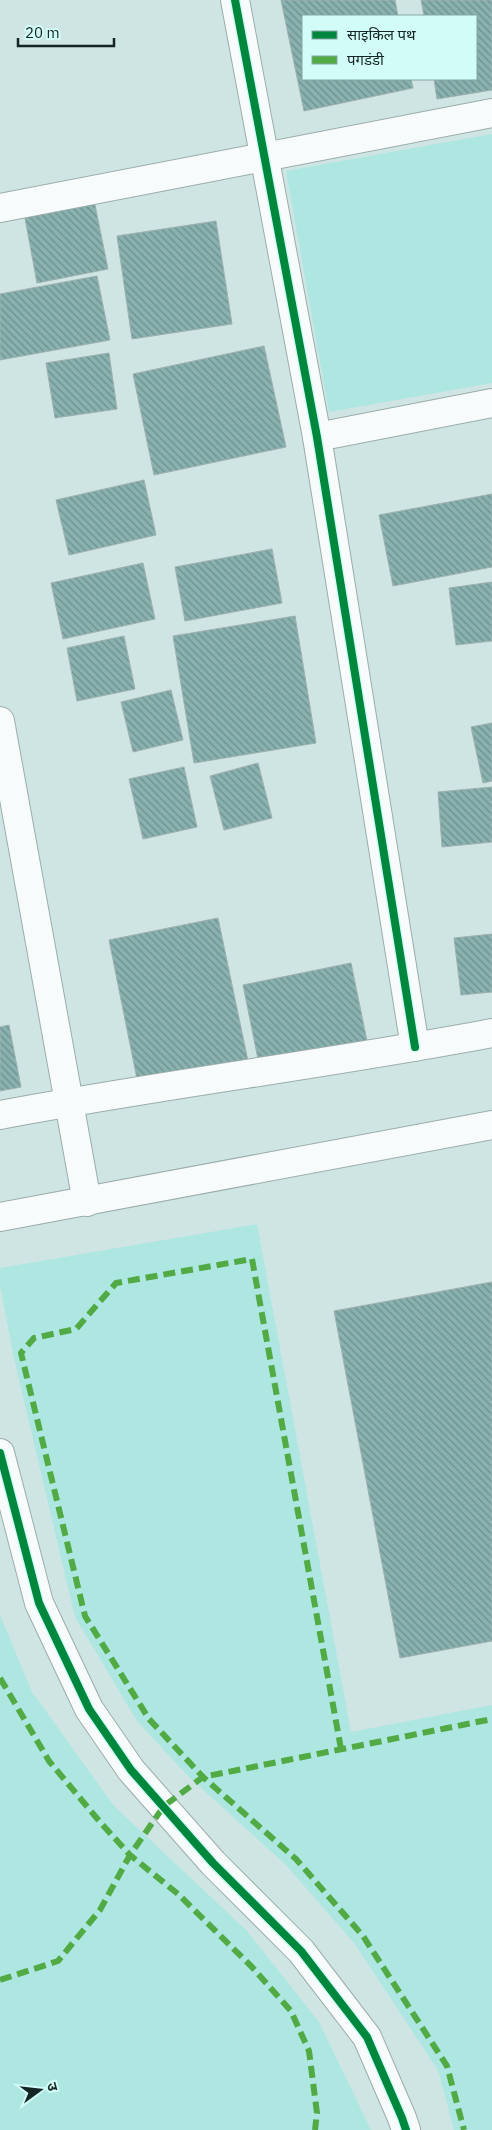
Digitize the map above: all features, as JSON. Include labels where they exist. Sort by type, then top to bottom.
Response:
[{"type":"street","points":[[235,0],[317,437],[415,1047]]},
{"type":"street","points":[[0,208],[492,114]]},
{"type":"street","points":[[317,437],[492,403]]},
{"type":"street","points":[[0,721],[87,1202]]},
{"type":"street","points":[[0,1115],[69,1102],[415,1047],[492,1032]]},
{"type":"street","points":[[0,1217],[492,1125]]},
{"type":"street","points":[[0,1453],[39,1603],[90,1709],[131,1770],[213,1863],[301,1951],[367,2037],[406,2130]]},
{"type":"shaded area","points":[[492,134],[492,383],[329,412],[286,171]]},
{"type":"shaded area","points":[[257,1224],[351,1732],[492,1705],[492,2130],[454,2130],[438,2070],[354,1943],[286,1865],[188,1776],[137,1721],[75,1617],[13,1354],[0,1285],[0,1268]]},
{"type":"shaded area","points":[[0,1615],[32,1692],[114,1806],[247,1931],[319,2022],[371,2130],[0,2130]]},
{"type":"building","points":[[281,0],[395,0],[398,15],[302,15],[302,80],[411,80],[413,88],[304,111]]},
{"type":"building","points":[[421,0],[492,0],[492,90],[437,99],[434,80],[477,80],[477,15],[424,15]]},
{"type":"building","points":[[94,200],[108,269],[37,283],[24,213]]},
{"type":"building","points":[[216,221],[232,324],[132,339],[117,236]]},
{"type":"building","points":[[97,276],[110,340],[0,360],[0,294]]},
{"type":"building","points":[[264,346],[286,447],[154,475],[133,374]]},
{"type":"building","points":[[109,353],[117,409],[55,418],[46,363]]},
{"type":"building","points":[[144,480],[156,535],[69,555],[56,500]]},
{"type":"building","points":[[492,494],[492,567],[393,586],[379,515]]},
{"type":"building","points":[[272,549],[282,603],[185,621],[175,567]]},
{"type":"building","points":[[143,563],[155,619],[63,639],[51,583]]},
{"type":"building","points":[[492,582],[492,641],[456,645],[449,588]]},
{"type":"building","points":[[295,616],[316,743],[194,763],[173,636]]},
{"type":"building","points":[[124,636],[135,689],[77,701],[67,648]]},
{"type":"building","points":[[171,690],[183,740],[133,752],[121,702]]},
{"type":"building","points":[[492,723],[492,781],[483,783],[471,727]]},
{"type":"building","points":[[258,763],[272,818],[224,830],[210,776]]},
{"type":"building","points":[[184,767],[197,827],[143,839],[129,779]]},
{"type":"building","points":[[492,787],[492,842],[442,847],[438,792]]},
{"type":"building","points":[[218,918],[248,1061],[138,1084],[109,940]]},
{"type":"building","points":[[492,934],[492,992],[461,995],[454,938]]},
{"type":"building","points":[[351,963],[367,1041],[259,1064],[243,985]]},
{"type":"building","points":[[9,1025],[21,1087],[0,1091],[0,1027]]},
{"type":"building","points":[[492,1282],[492,1641],[400,1658],[334,1311]]},
{"type":"marked path","points":[[341,1749],[252,1259],[116,1283],[76,1329],[34,1338],[21,1353],[85,1616],[149,1719],[203,1777],[296,1859],[363,1936],[447,2066],[464,2130]]},
{"type":"marked path","points":[[0,1678],[49,1761],[100,1822],[130,1855],[178,1894],[251,1966],[291,2011],[309,2051],[317,2113],[315,2130]]},
{"type":"marked path","points":[[0,1980],[58,1961],[100,1910],[130,1855],[164,1806],[203,1777],[492,1719]]},
{"type":"cycle path","points":[[235,0],[317,437],[415,1047]]},
{"type":"cycle path","points":[[0,1453],[39,1603],[89,1709],[131,1770],[213,1863],[301,1951],[367,2037],[406,2130]]}]
